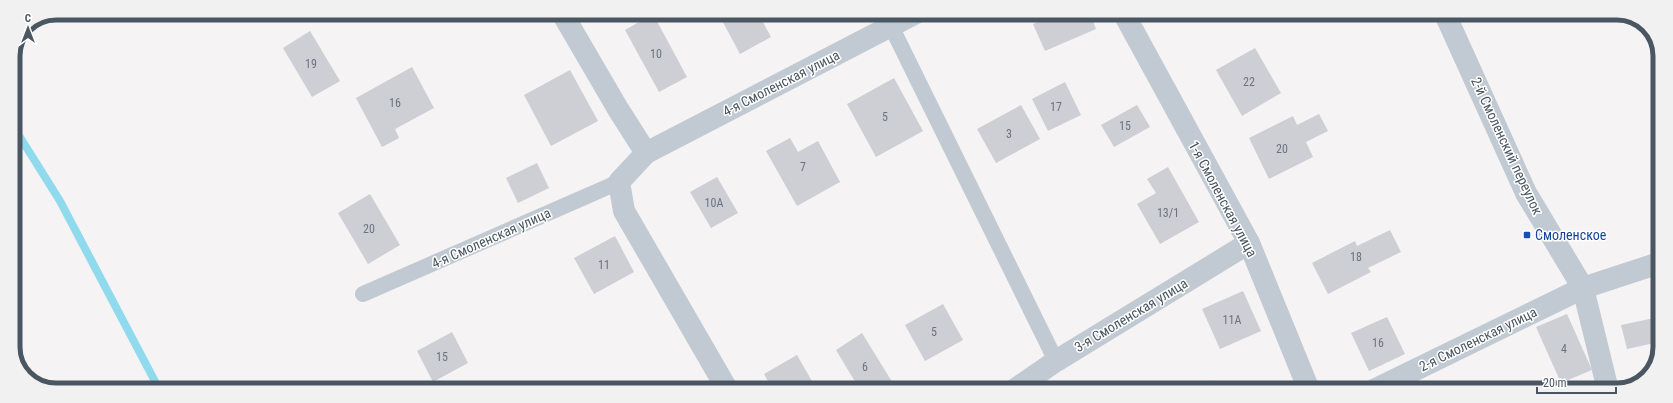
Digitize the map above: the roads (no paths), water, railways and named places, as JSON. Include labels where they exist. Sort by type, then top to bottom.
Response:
[{"type":"street","points":[[566,20],[618,109],[646,153]]},
{"type":"street","name":"4-я Смоленская улица","points":[[619,182],[646,153],[903,20]]},
{"type":"street","name":"1-я Смоленская улица","points":[[1127,20],[1249,243],[1306,383]]},
{"type":"street","name":"2-й Смоленский переулок","points":[[1449,20],[1526,193],[1583,288],[1606,383]]},
{"type":"street","points":[[619,182],[624,211],[723,383]]},
{"type":"street","name":"3-я Смоленская улица","points":[[1024,383],[1056,361],[1249,243]]},
{"type":"street","name":"2-я Смоленская улица","points":[[1388,383],[1583,288],[1653,265]]},
{"type":"lane","points":[[890,26],[1056,361]]},
{"type":"lane","name":"4-я Смоленская улица","points":[[363,294],[619,182]]},
{"type":"waterway","points":[[20,137],[60,201],[156,383]]},
{"type":"place","name":"Смоленское","points":[[1527,235]]}]
